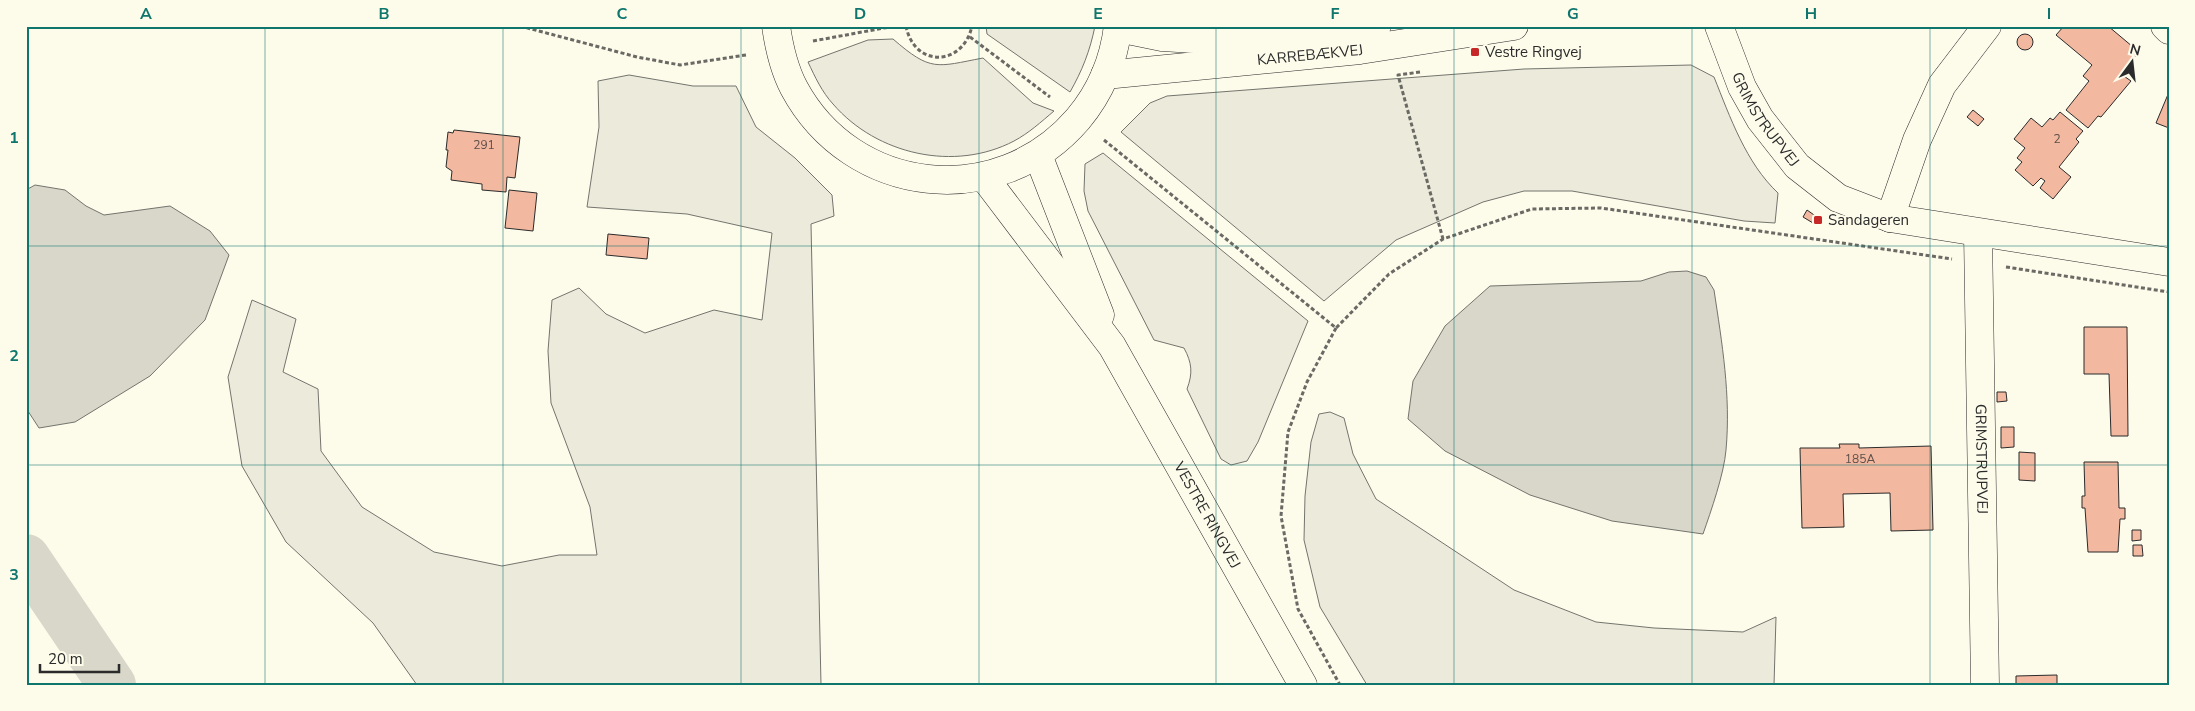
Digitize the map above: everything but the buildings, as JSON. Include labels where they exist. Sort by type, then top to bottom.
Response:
[{"type":"street","points":[[776,26],[780,52],[794,87],[814,119],[841,145],[873,164],[909,177],[946,181],[984,177],[1012,168],[1038,155],[1066,133],[1089,106],[1106,75],[1118,27]]},
{"type":"street","name":"KARREBÆKVEJ","points":[[1118,27],[1162,37],[1228,41],[1357,32],[1392,26]]},
{"type":"street","name":"KARREBÆKVEJ","points":[[1106,75],[1360,50],[1514,26]]},
{"type":"street","name":"GRIMSTRUPVEJ","points":[[1719,26],[1742,87],[1760,119],[1797,166],[1838,198],[1890,218],[2169,262]]},
{"type":"street","points":[[1890,218],[1917,140],[1942,85],[1987,26]]},
{"type":"street","points":[[2165,26],[2169,30]]},
{"type":"street","name":"VESTRE RINGVEJ","points":[[1038,155],[1112,346]]},
{"type":"street","name":"VESTRE RINGVEJ","points":[[984,177],[1112,346],[1303,685]]},
{"type":"street","name":"GRIMSTRUPVEJ","points":[[1978,233],[1985,685]]},
{"type":"path","points":[[520,26],[636,58],[680,65],[746,55]]},
{"type":"path","points":[[813,41],[895,26]]},
{"type":"path","points":[[906,26],[908,35],[914,45],[922,53],[933,57],[955,54],[964,47],[970,37],[972,26]]},
{"type":"path","points":[[970,37],[1050,97]]},
{"type":"path","points":[[1420,72],[1398,75],[1444,239]]},
{"type":"path","points":[[1104,140],[1336,328]]},
{"type":"path","points":[[1340,685],[1298,609],[1281,516],[1288,432],[1307,382],[1336,328],[1389,274],[1444,239],[1532,209],[1600,208],[2169,292]]},
{"type":"shaded area","points":[[986,26],[1095,26],[1085,60],[1070,92],[987,34]]},
{"type":"shaded area","points":[[893,39],[916,57],[935,64],[944,65],[983,58],[1033,103],[1054,111],[1019,138],[991,150],[967,155],[942,156],[918,153],[894,146],[872,136],[851,122],[829,99],[808,62],[868,40]]},
{"type":"shaded area","points":[[1691,65],[1714,77],[1748,154],[1778,193],[1775,223],[1744,221],[1572,191],[1524,191],[1483,202],[1396,240],[1324,301],[1121,132],[1150,103],[1167,96],[1524,69]]},
{"type":"shaded area","points":[[629,75],[693,86],[736,86],[756,127],[795,158],[832,195],[834,216],[811,224],[821,685],[417,685],[373,623],[286,542],[242,466],[228,377],[252,300],[296,319],[283,372],[318,389],[321,451],[362,507],[434,552],[502,566],[559,555],[597,555],[590,507],[551,403],[548,351],[552,300],[579,288],[606,314],[645,333],[714,310],[762,320],[772,233],[687,214],[587,207],[599,127],[598,81]]},
{"type":"shaded area","points":[[1103,153],[1308,321],[1258,442],[1247,461],[1231,465],[1221,459],[1187,389],[1191,368],[1184,348],[1154,340],[1088,211],[1084,191],[1085,164]]},
{"type":"shaded area","points":[[35,185],[65,190],[86,206],[104,215],[170,206],[210,231],[229,255],[205,320],[150,376],[75,422],[39,428],[26,408],[26,190]]},
{"type":"shaded area","points":[[1687,271],[1706,277],[1714,290],[1727,390],[1725,460],[1703,534],[1612,521],[1530,495],[1445,451],[1408,419],[1413,381],[1445,326],[1490,286],[1641,281],[1669,272]]},
{"type":"shaded area","points":[[1330,412],[1344,418],[1353,454],[1376,499],[1514,590],[1596,622],[1654,628],[1743,632],[1776,617],[1774,685],[1367,685],[1320,607],[1304,540],[1305,496],[1311,442],[1319,414]]},
{"type":"waterway","points":[[26,558],[112,685]]},
{"type":"place","name":"Vestre Ringvej","points":[[1475,52]]},
{"type":"place","name":"Sandageren","points":[[1818,220]]}]
